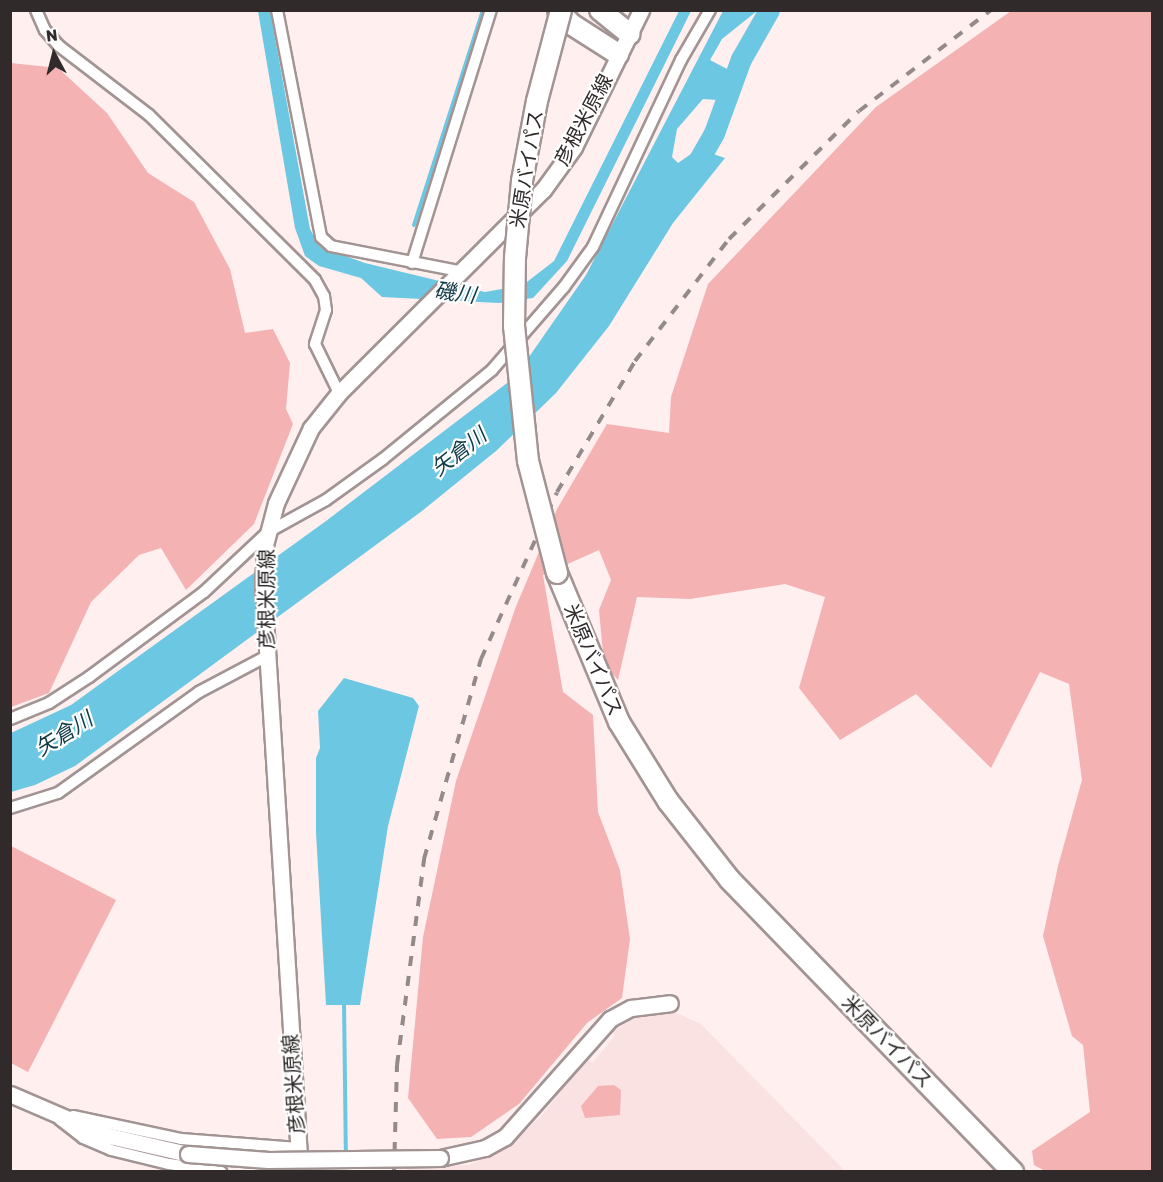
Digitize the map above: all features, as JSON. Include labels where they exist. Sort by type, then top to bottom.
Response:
[{"type":"highway","points":[[560,10],[571,24],[618,54]]},
{"type":"highway","name":"米原バイパス","points":[[560,10],[537,101],[522,181],[514,258],[514,326],[528,460],[557,573],[619,722],[668,801],[730,880],[1013,1172]]},
{"type":"highway","points":[[600,10],[630,34]]},
{"type":"main road","name":"彦根米原線","points":[[300,1172],[267,649],[267,538],[297,453],[339,393],[543,190],[568,156],[641,10]]},
{"type":"main road","points":[[10,1094],[105,1135],[188,1154],[268,1160],[440,1158],[485,1148],[505,1137],[610,1019],[631,1008],[669,1004]]},
{"type":"street","points":[[36,10],[45,30],[59,46],[149,115],[315,280],[324,296],[326,310],[315,344],[339,393]]},
{"type":"street","points":[[277,10],[321,237],[331,246],[412,263],[459,276]]},
{"type":"street","points":[[412,263],[490,10]]},
{"type":"street","points":[[10,719],[49,703],[89,677],[204,592],[267,538],[326,500],[452,404],[492,370],[564,287],[593,247],[681,60],[710,10]]},
{"type":"street","points":[[10,808],[58,793],[199,692],[267,649]]},
{"type":"street","points":[[49,1111],[181,1139],[298,1148]]},
{"type":"street","points":[[49,1111],[83,1138],[102,1147],[169,1164],[221,1172]]},
{"type":"shaded area","points":[[1011,11],[1152,11],[1152,1171],[1045,1171],[1034,1165],[1032,1151],[1090,1112],[1083,1045],[1072,1036],[1043,936],[1058,866],[1082,780],[1069,684],[1040,672],[991,768],[916,694],[840,740],[799,688],[825,597],[785,584],[690,599],[637,597],[618,680],[604,664],[599,610],[611,580],[599,550],[543,575],[563,692],[593,715],[598,812],[620,870],[630,939],[622,998],[587,1023],[519,1104],[471,1137],[437,1139],[408,1098],[423,937],[456,781],[515,609],[557,509],[607,424],[669,433],[671,397],[708,284],[876,107]]},
{"type":"shaded area","points":[[11,63],[58,68],[107,113],[148,173],[194,202],[230,269],[245,333],[273,329],[290,363],[286,409],[293,424],[254,524],[186,590],[161,548],[139,555],[91,602],[49,693],[11,707]]},
{"type":"shaded area","points":[[11,846],[116,900],[28,1072],[11,1063]]},
{"type":"shaded area","points":[[668,1009],[701,1024],[845,1171],[406,1172],[406,1168],[469,1165],[510,1146],[542,1115],[587,1058],[592,1063],[615,1036],[612,1032],[637,1017],[667,1013]]},
{"type":"shaded area","points":[[614,1085],[621,1090],[620,1115],[585,1118],[581,1106],[598,1086]]},
{"type":"water","name":"磯川","points":[[258,11],[270,11],[310,229],[320,247],[365,263],[485,292],[523,285],[554,261],[679,11],[691,11],[567,261],[533,298],[499,303],[382,297],[361,278],[319,266],[305,256],[295,228]]},
{"type":"water","points":[[723,11],[757,11],[722,39],[710,60],[729,70],[739,89],[731,101],[703,99],[677,129],[672,157],[678,163],[691,154],[707,152],[725,158],[673,223],[609,326],[556,393],[496,451],[422,511],[75,766],[35,785],[11,792],[11,733],[71,705],[326,521],[515,377],[586,275]]},
{"type":"water","points":[[344,678],[413,698],[419,706],[388,826],[360,1005],[326,1005],[316,833],[316,758],[320,748],[318,711]]},
{"type":"waterway","points":[[414,225],[483,10]]},
{"type":"waterway","name":"矢倉川","points":[[689,177],[714,133],[741,59],[769,10]]},
{"type":"waterway","points":[[344,1001],[346,1156]]},
{"type":"railway","points":[[394,1172],[397,1065],[424,859],[481,659],[557,492],[635,361],[729,239],[859,111],[991,10]]}]
